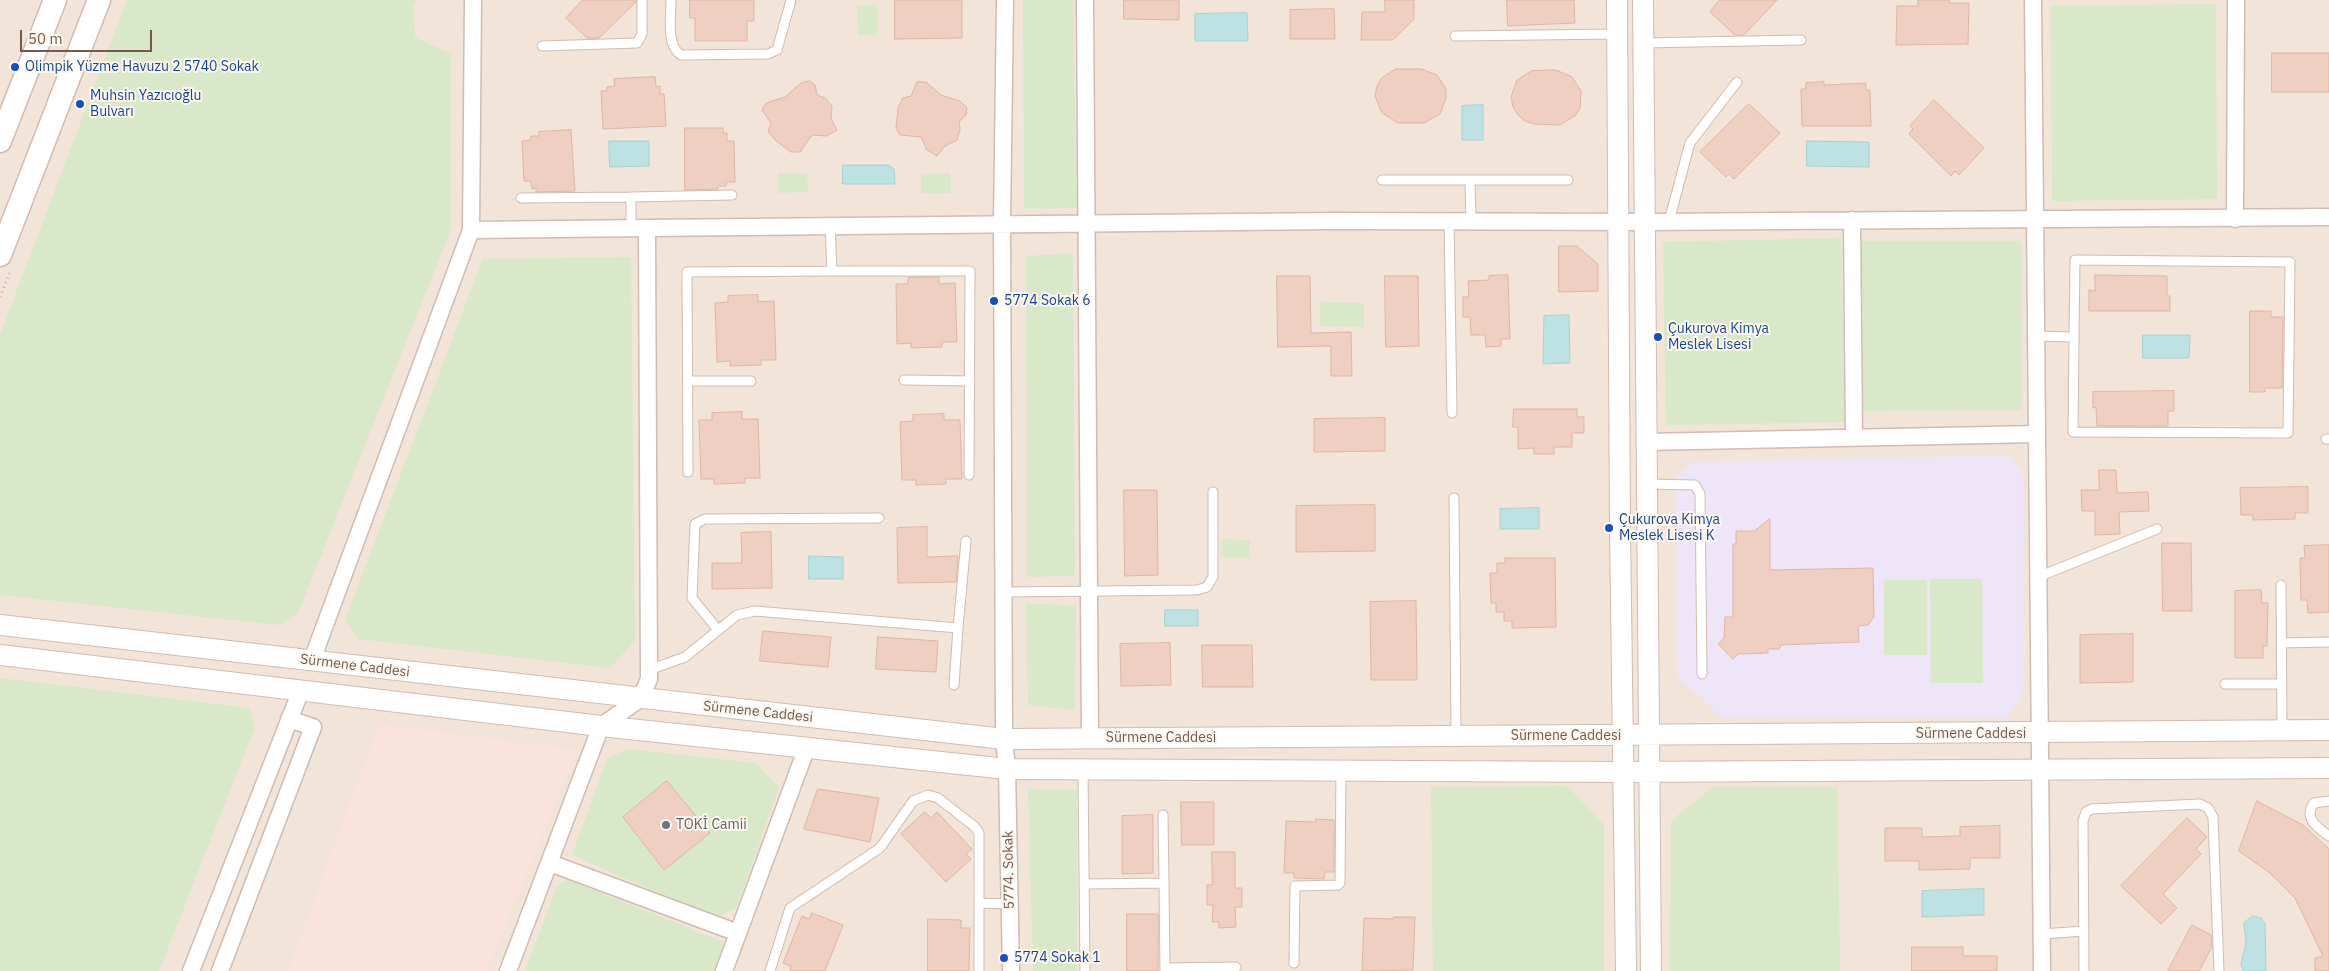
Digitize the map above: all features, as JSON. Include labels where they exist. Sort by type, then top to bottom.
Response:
[{"type":"main road","points":[[0,141],[56,0]]},
{"type":"main road","points":[[0,255],[99,0]]},
{"type":"street","points":[[312,660],[471,230],[473,0]]},
{"type":"street","name":"5774. Sokak","points":[[1005,0],[1002,223],[1004,740],[1007,769],[1011,971]]},
{"type":"street","points":[[1085,0],[1090,739]]},
{"type":"street","points":[[1617,0],[1626,971]]},
{"type":"street","points":[[1643,0],[1651,971]]},
{"type":"street","points":[[2033,0],[2042,971]]},
{"type":"street","points":[[2235,219],[2236,0]]},
{"type":"street","points":[[471,230],[1002,223],[2329,218]]},
{"type":"street","points":[[1852,220],[1854,437]]},
{"type":"street","points":[[508,971],[601,726],[640,699],[649,679],[639,228]]},
{"type":"street","points":[[1646,442],[2036,434]]},
{"type":"street","name":"Sürmene Caddesi","points":[[0,625],[1004,740],[2040,734],[2329,730]]},
{"type":"street","points":[[0,655],[601,726],[1007,769],[1624,772],[2329,768]]},
{"type":"street","points":[[191,971],[301,690]]},
{"type":"street","points":[[220,971],[313,727],[289,719]]},
{"type":"street","points":[[724,971],[807,748]]},
{"type":"street","points":[[550,863],[738,933]]},
{"type":"lane","points":[[542,46],[636,43],[642,34],[642,0]]},
{"type":"lane","points":[[671,0],[672,44],[675,51],[681,55],[691,55],[768,54],[777,50],[791,0]]},
{"type":"lane","points":[[1455,36],[1617,34]]},
{"type":"lane","points":[[1643,43],[1801,40]]},
{"type":"lane","points":[[1669,221],[1690,143],[1737,82]]},
{"type":"lane","points":[[1382,180],[1568,180]]},
{"type":"lane","points":[[1470,180],[1470,221]]},
{"type":"lane","points":[[521,198],[732,195]]},
{"type":"lane","points":[[631,196],[639,228]]},
{"type":"lane","points":[[1449,221],[1452,413]]},
{"type":"lane","points":[[830,225],[832,271]]},
{"type":"lane","points":[[2075,260],[2290,262],[2288,433],[2074,432],[2074,337],[2075,260]]},
{"type":"lane","points":[[688,472],[687,272],[970,271],[969,475]]},
{"type":"lane","points":[[2036,336],[2074,337]]},
{"type":"lane","points":[[904,380],[970,381]]},
{"type":"lane","points":[[688,382],[751,381]]},
{"type":"lane","points":[[1647,484],[1695,485],[1700,494],[1702,674]]},
{"type":"lane","points":[[1004,592],[1197,590],[1207,587],[1214,577],[1213,492]]},
{"type":"lane","points":[[1454,498],[1456,736]]},
{"type":"lane","points":[[718,630],[692,598],[695,524],[705,519],[879,518]]},
{"type":"lane","points":[[2038,577],[2157,529]]},
{"type":"lane","points":[[954,685],[966,541]]},
{"type":"lane","points":[[2281,585],[2282,731]]},
{"type":"lane","points":[[649,670],[685,657],[737,615],[755,610],[958,628]]},
{"type":"lane","points":[[2281,643],[2329,642]]},
{"type":"lane","points":[[2225,684],[2282,684]]},
{"type":"lane","points":[[1083,769],[1085,971]]},
{"type":"lane","points":[[1294,963],[1295,886],[1338,885],[1340,883],[1341,770]]},
{"type":"lane","points":[[770,971],[790,908],[880,848],[913,801],[921,796],[928,795],[938,798],[975,827],[979,833],[979,971]]},
{"type":"lane","points":[[2329,801],[2314,803],[2309,810],[2310,818],[2315,826],[2329,836]]},
{"type":"lane","points":[[2084,971],[2083,821],[2086,812],[2092,808],[2200,804],[2208,808],[2213,817],[2219,971]]},
{"type":"lane","points":[[1163,815],[1165,970],[1236,967]]},
{"type":"lane","points":[[1084,884],[1164,883]]},
{"type":"lane","points":[[980,903],[1010,904]]},
{"type":"lane","points":[[2042,934],[2084,931]]},
{"type":"shaded area","points":[[0,0],[2329,0],[2329,971],[0,971]]},
{"type":"shaded area","points":[[2010,455],[2023,472],[2023,693],[2008,718],[1722,718],[1677,676],[1676,478],[1692,462]]},
{"type":"shaded area","points":[[379,724],[577,750],[487,971],[288,971]]},
{"type":"green space","points":[[127,0],[418,0],[413,6],[415,37],[451,54],[451,229],[298,613],[279,625],[0,595],[0,335]]},
{"type":"green space","points":[[1023,0],[1073,0],[1077,208],[1024,209]]},
{"type":"green space","points":[[2216,4],[2217,199],[2052,201],[2051,6]]},
{"type":"green space","points":[[877,5],[877,35],[858,35],[857,6]]},
{"type":"green space","points":[[778,173],[807,173],[808,192],[778,193]]},
{"type":"green space","points":[[950,173],[951,193],[921,193],[921,174]]},
{"type":"green space","points":[[1841,238],[1845,422],[1666,425],[1663,242]]},
{"type":"green space","points":[[1862,241],[2021,241],[2022,410],[1863,411]]},
{"type":"green space","points":[[1073,253],[1075,576],[1027,577],[1026,256]]},
{"type":"green space","points":[[631,257],[635,640],[610,668],[359,639],[345,620],[483,259]]},
{"type":"green space","points":[[1320,302],[1364,303],[1364,327],[1320,326]]},
{"type":"green space","points":[[1222,539],[1250,540],[1249,558],[1221,557]]},
{"type":"green space","points":[[1930,579],[1982,579],[1983,683],[1931,683]]},
{"type":"green space","points":[[1884,580],[1927,580],[1927,655],[1884,655]]},
{"type":"green space","points":[[1026,603],[1076,606],[1075,710],[1028,705]]},
{"type":"green space","points":[[0,678],[249,708],[255,727],[159,971],[0,971]]},
{"type":"green space","points":[[628,749],[756,763],[779,787],[737,907],[716,918],[572,855],[607,759]]},
{"type":"green space","points":[[1567,786],[1604,825],[1604,971],[1433,971],[1431,787]]},
{"type":"green space","points":[[1713,787],[1837,787],[1840,971],[1670,971],[1671,821]]},
{"type":"green space","points":[[1028,789],[1077,790],[1077,971],[1033,971]]},
{"type":"green space","points":[[568,880],[724,942],[714,971],[525,971],[557,886]]},
{"type":"water","points":[[1247,13],[1248,41],[1195,41],[1195,14]]},
{"type":"water","points":[[1483,105],[1483,140],[1462,140],[1462,106]]},
{"type":"water","points":[[609,141],[649,141],[649,166],[610,167]]},
{"type":"water","points":[[1807,141],[1869,142],[1869,167],[1807,166]]},
{"type":"water","points":[[843,165],[888,165],[894,169],[895,184],[843,184]]},
{"type":"water","points":[[1569,315],[1570,363],[1543,364],[1544,316]]},
{"type":"water","points":[[2143,335],[2190,335],[2189,358],[2143,358]]},
{"type":"water","points":[[1539,508],[1539,529],[1500,529],[1500,509]]},
{"type":"water","points":[[809,556],[843,557],[843,579],[809,579]]},
{"type":"water","points":[[1165,610],[1198,610],[1198,626],[1165,626]]},
{"type":"water","points":[[1984,889],[1984,915],[1922,917],[1922,891]]},
{"type":"water","points":[[2253,916],[2261,918],[2265,923],[2266,971],[2243,971],[2241,964],[2246,943],[2244,923]]},
{"type":"building","points":[[583,0],[636,0],[636,2],[599,38],[587,38],[566,18]]},
{"type":"building","points":[[690,0],[754,0],[754,21],[747,21],[747,41],[695,41],[695,18],[690,18]]},
{"type":"building","points":[[895,0],[962,0],[962,38],[895,39]]},
{"type":"building","points":[[1124,0],[1179,0],[1179,20],[1124,19]]},
{"type":"building","points":[[1385,0],[1414,0],[1414,19],[1393,40],[1361,40],[1362,12],[1385,12]]},
{"type":"building","points":[[1507,0],[1574,0],[1575,23],[1508,26]]},
{"type":"building","points":[[1720,0],[1777,0],[1744,35],[1735,35],[1710,12]]},
{"type":"building","points":[[1918,0],[1949,0],[1949,3],[1969,3],[1968,44],[1896,45],[1897,6],[1918,6]]},
{"type":"building","points":[[1334,9],[1335,39],[1290,39],[1290,10]]},
{"type":"building","points":[[2272,53],[2329,53],[2329,92],[2272,92]]},
{"type":"building","points":[[1396,69],[1421,69],[1437,75],[1446,89],[1446,98],[1440,114],[1424,123],[1398,123],[1382,113],[1375,96],[1377,86],[1382,78]]},
{"type":"building","points":[[1556,70],[1572,77],[1581,91],[1580,108],[1576,115],[1560,125],[1534,124],[1525,121],[1513,107],[1511,97],[1517,80],[1531,71]]},
{"type":"building","points":[[655,77],[656,87],[660,86],[660,94],[664,94],[666,126],[603,129],[601,91],[607,91],[607,87],[615,86],[614,79]]},
{"type":"building","points":[[810,81],[815,85],[817,95],[825,98],[832,106],[831,119],[837,130],[826,136],[812,135],[800,152],[791,152],[775,140],[768,131],[771,123],[762,110],[766,103],[785,97],[801,83]]},
{"type":"building","points":[[917,82],[926,82],[941,95],[960,101],[967,108],[966,115],[959,122],[960,130],[957,140],[945,146],[937,156],[927,150],[921,137],[900,135],[896,128],[898,108],[903,98],[911,96]]},
{"type":"building","points":[[1824,82],[1824,85],[1866,83],[1866,90],[1870,90],[1871,126],[1802,126],[1801,89],[1806,89],[1806,83]]},
{"type":"building","points":[[1934,100],[1984,148],[1959,175],[1955,171],[1951,176],[1909,134],[1913,129],[1910,126]]},
{"type":"building","points":[[1749,104],[1780,133],[1734,179],[1729,174],[1726,177],[1700,152]]},
{"type":"building","points":[[685,128],[723,128],[723,133],[727,133],[727,141],[734,141],[735,182],[726,182],[726,186],[718,186],[718,189],[685,190]]},
{"type":"building","points":[[571,130],[575,191],[536,192],[536,188],[532,189],[531,181],[524,181],[522,141],[531,140],[531,136],[539,136],[539,132]]},
{"type":"building","points":[[1559,246],[1577,246],[1598,264],[1598,291],[1559,292]]},
{"type":"building","points":[[1508,275],[1510,339],[1501,339],[1501,346],[1486,347],[1485,335],[1471,335],[1470,317],[1463,317],[1463,297],[1469,297],[1468,281],[1489,280],[1489,276]]},
{"type":"building","points":[[2095,275],[2167,276],[2167,296],[2170,296],[2170,311],[2089,311],[2089,290],[2095,291]]},
{"type":"building","points":[[1277,276],[1310,276],[1311,333],[1351,332],[1352,376],[1331,376],[1331,346],[1278,347]]},
{"type":"building","points":[[1385,276],[1418,276],[1419,346],[1386,347]]},
{"type":"building","points":[[939,277],[939,284],[955,283],[957,342],[942,342],[942,347],[911,348],[911,343],[897,344],[896,284],[908,284],[908,278]]},
{"type":"building","points":[[758,295],[758,302],[774,301],[776,360],[761,360],[761,365],[730,366],[730,361],[717,362],[715,303],[728,302],[728,296]]},
{"type":"building","points":[[2250,311],[2271,311],[2271,317],[2283,317],[2282,388],[2265,388],[2265,392],[2250,392]]},
{"type":"building","points":[[2174,391],[2174,411],[2168,411],[2168,426],[2097,426],[2096,407],[2093,408],[2093,392]]},
{"type":"building","points":[[1514,409],[1577,409],[1577,417],[1584,417],[1584,433],[1572,433],[1572,447],[1554,447],[1554,454],[1534,454],[1534,448],[1518,449],[1518,427],[1513,427]]},
{"type":"building","points":[[742,412],[742,419],[758,419],[760,478],[745,478],[745,483],[714,484],[714,479],[701,479],[699,420],[712,420],[712,413]]},
{"type":"building","points":[[944,414],[944,420],[960,420],[962,479],[946,479],[946,484],[916,485],[916,480],[902,480],[900,422],[913,421],[913,415]]},
{"type":"building","points":[[1385,418],[1385,451],[1314,452],[1314,419]]},
{"type":"building","points":[[2099,470],[2116,470],[2117,493],[2148,492],[2149,511],[2119,512],[2120,534],[2095,535],[2095,511],[2082,511],[2081,490],[2099,490]]},
{"type":"building","points":[[2308,487],[2308,513],[2295,513],[2295,519],[2253,520],[2253,515],[2241,515],[2240,488]]},
{"type":"building","points":[[1124,490],[1157,490],[1158,575],[1125,576]]},
{"type":"building","points":[[1375,505],[1375,551],[1296,552],[1296,506]]},
{"type":"building","points":[[1770,519],[1770,570],[1873,568],[1874,617],[1868,625],[1858,626],[1859,642],[1780,645],[1780,649],[1768,649],[1768,653],[1738,654],[1733,659],[1718,644],[1724,638],[1725,617],[1733,617],[1733,544],[1736,544],[1736,531],[1754,531]]},
{"type":"building","points":[[927,527],[927,557],[958,556],[956,582],[898,583],[897,528]]},
{"type":"building","points":[[771,532],[772,588],[712,589],[712,563],[742,563],[741,533]]},
{"type":"building","points":[[2162,543],[2191,543],[2192,611],[2163,611]]},
{"type":"building","points":[[2329,545],[2329,612],[2308,613],[2307,600],[2301,600],[2300,558],[2305,558],[2304,546]]},
{"type":"building","points":[[1505,558],[1555,558],[1556,627],[1512,628],[1512,621],[1504,621],[1504,612],[1496,612],[1496,603],[1491,603],[1490,573],[1497,573],[1497,563],[1505,563]]},
{"type":"building","points":[[2261,590],[2262,603],[2268,603],[2267,646],[2263,646],[2263,658],[2235,658],[2235,591]]},
{"type":"building","points":[[1416,601],[1417,680],[1371,680],[1370,602]]},
{"type":"building","points":[[763,631],[831,637],[828,667],[760,661]]},
{"type":"building","points":[[2133,634],[2133,682],[2080,683],[2080,635]]},
{"type":"building","points":[[878,637],[938,641],[936,672],[876,669]]},
{"type":"building","points":[[1170,643],[1171,685],[1121,686],[1120,644]]},
{"type":"building","points":[[1202,645],[1252,645],[1253,687],[1203,687]]},
{"type":"building","name":"TOKİ Camii","points":[[667,781],[710,833],[664,870],[623,817]]},
{"type":"building","points":[[818,789],[879,798],[870,842],[804,829]]},
{"type":"building","points":[[2257,801],[2303,825],[2329,849],[2329,971],[2315,971],[2315,958],[2323,956],[2295,898],[2270,873],[2239,851]]},
{"type":"building","points":[[1181,802],[1214,802],[1214,845],[1182,845]]},
{"type":"building","points":[[925,812],[931,818],[937,812],[972,849],[966,854],[971,859],[946,882],[901,834]]},
{"type":"building","points":[[1153,815],[1153,873],[1122,874],[1122,816]]},
{"type":"building","points":[[2187,818],[2207,837],[2196,849],[2201,854],[2163,894],[2177,908],[2161,924],[2121,886]]},
{"type":"building","points":[[1316,819],[1334,820],[1334,872],[1325,872],[1324,879],[1294,878],[1294,873],[1284,873],[1286,821],[1315,822]]},
{"type":"building","points":[[2000,826],[2000,858],[1970,858],[1970,869],[1919,870],[1919,861],[1885,861],[1885,828],[1922,828],[1922,837],[1960,836],[1960,827]]},
{"type":"building","points":[[1212,852],[1235,852],[1235,888],[1242,888],[1242,907],[1235,907],[1236,927],[1219,928],[1219,922],[1212,922],[1213,905],[1207,905],[1207,885],[1212,885]]},
{"type":"building","points":[[812,913],[843,925],[825,971],[790,971],[791,966],[783,963],[802,916],[809,919]]},
{"type":"building","points":[[1127,914],[1158,914],[1158,971],[1127,971]]},
{"type":"building","points":[[1394,917],[1415,917],[1413,970],[1362,971],[1364,918],[1393,919]]},
{"type":"building","points":[[928,919],[961,920],[961,928],[970,928],[969,971],[928,971]]},
{"type":"building","points":[[2192,925],[2211,935],[2212,947],[2199,971],[2168,971]]},
{"type":"building","points":[[1912,947],[1963,947],[1963,956],[1997,956],[1997,971],[1912,971]]},
{"type":"place","name":"Olimpik Yüzme Havuzu 2 5740 Sokak","points":[[15,67]]},
{"type":"place","name":"Muhsin Yazıcıoğlu Bulvarı","points":[[80,104]]},
{"type":"place","name":"5774 Sokak 6","points":[[994,301]]},
{"type":"place","name":"Çukurova Kimya Meslek Lisesi","points":[[1658,337]]},
{"type":"place","name":"Çukurova Kimya Meslek Lisesi K","points":[[1609,528]]},
{"type":"place","name":"TOKİ Camii","points":[[666,825]]},
{"type":"place","name":"5774 Sokak 1","points":[[1004,958]]}]
